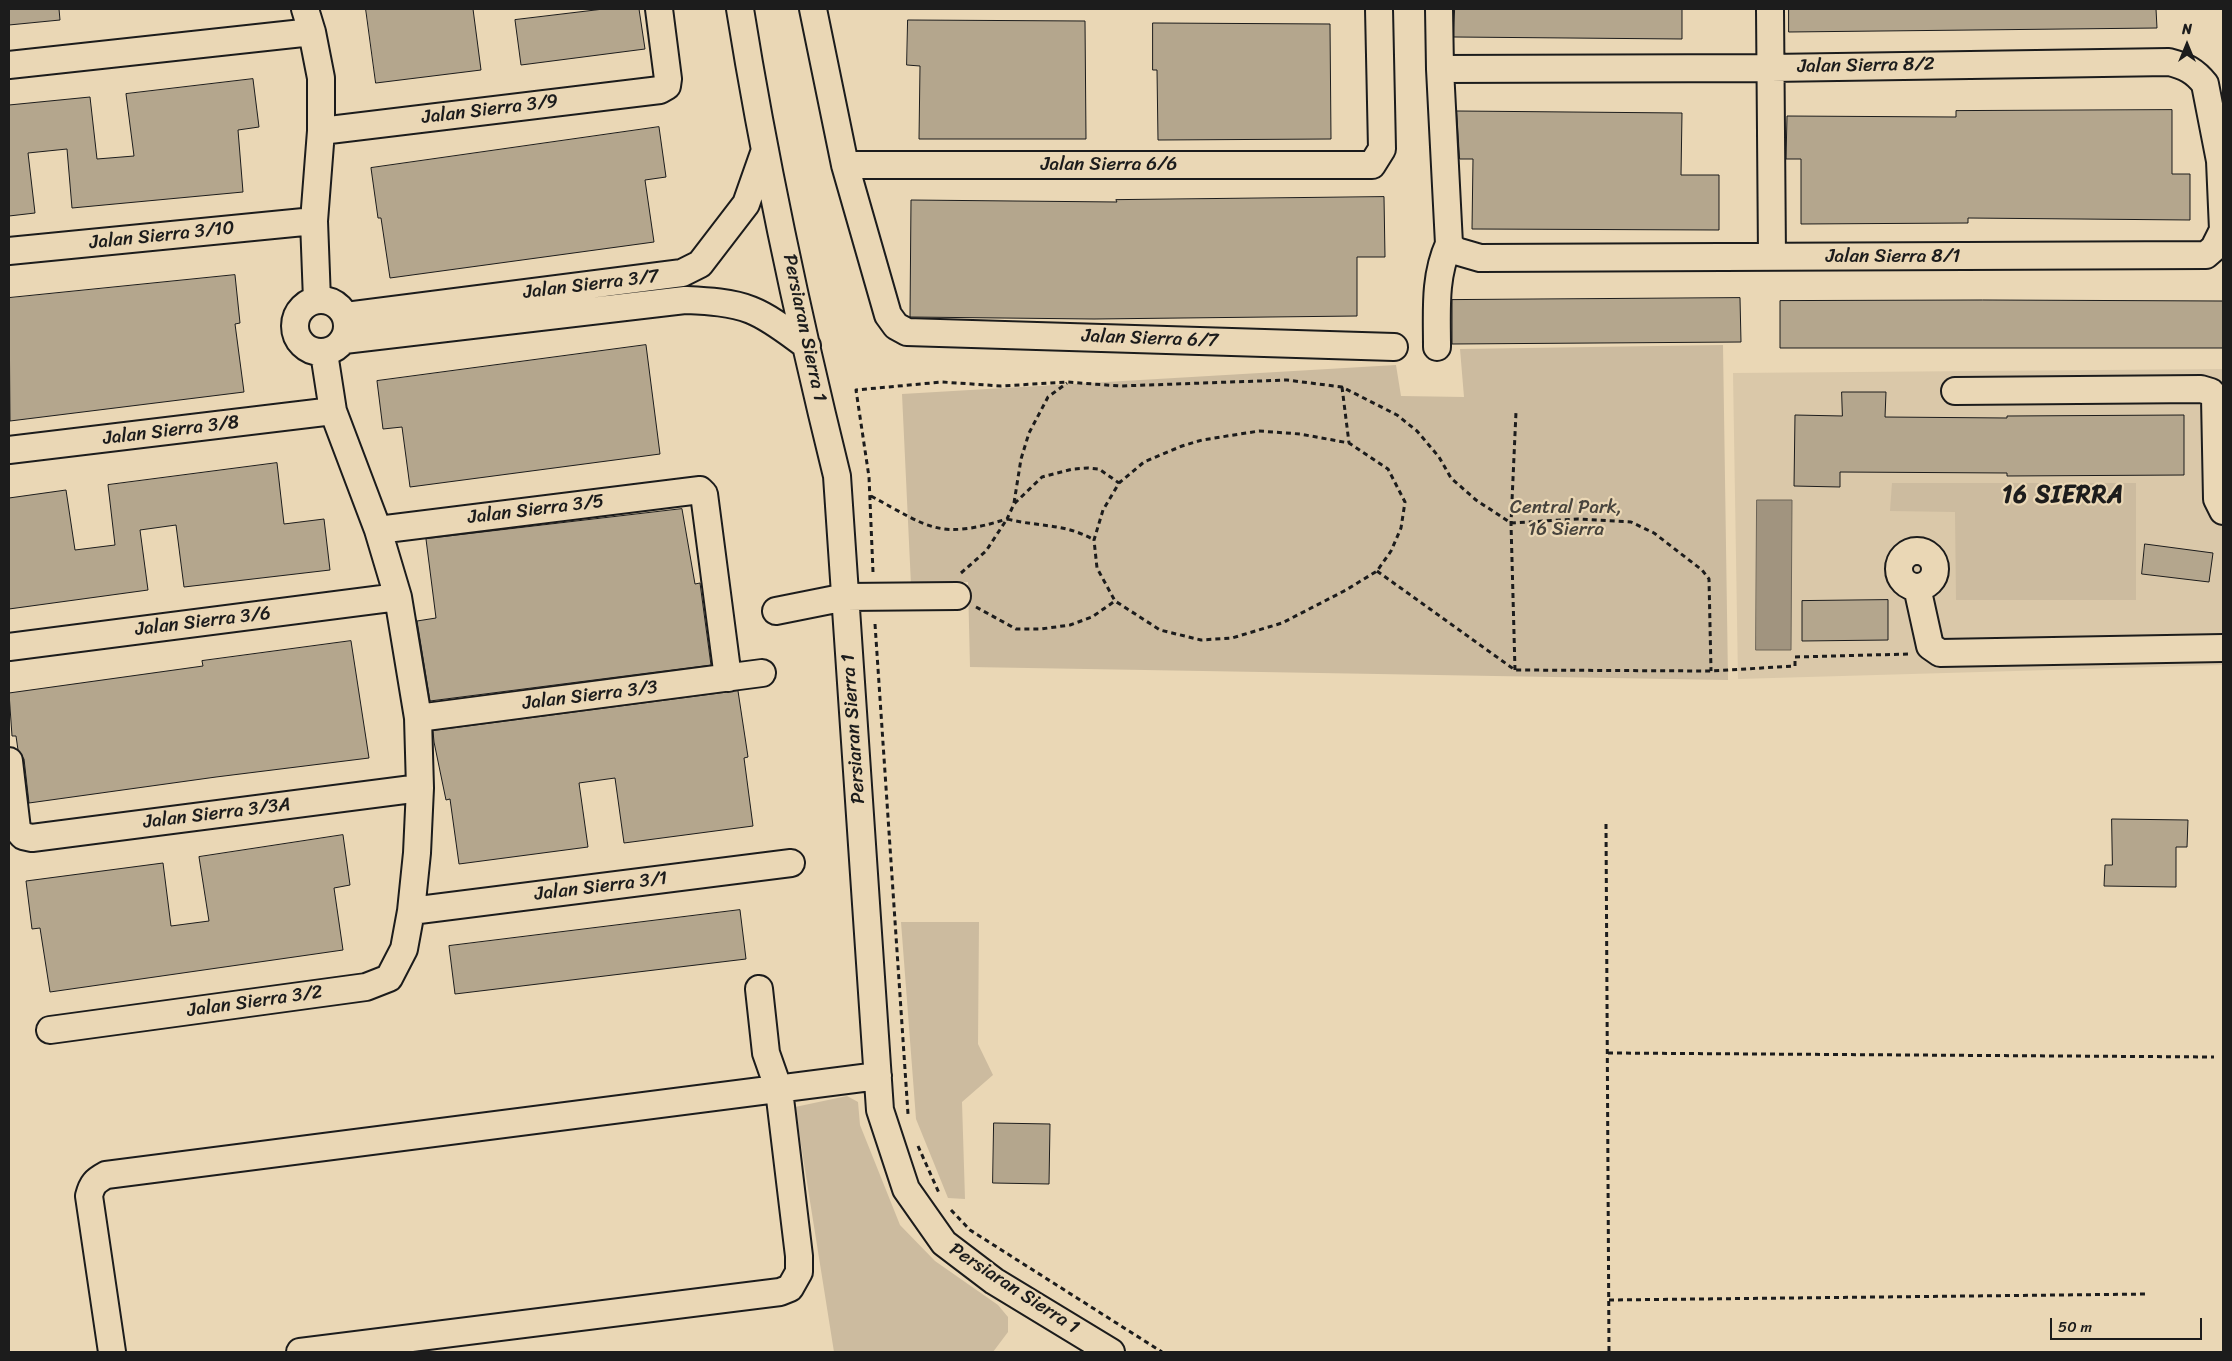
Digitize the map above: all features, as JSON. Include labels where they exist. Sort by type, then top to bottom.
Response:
[{"type":"street","name":"Jalan Sierra 3/9","points":[[321,132],[660,90],[667,86],[668,79],[659,9]]},
{"type":"street","name":"Persiaran Sierra 1","points":[[740,9],[752,86],[779,215],[807,346],[838,476],[880,1110],[906,1189],[944,1244],[994,1281],[1111,1352]]},
{"type":"street","points":[[813,9],[845,165]]},
{"type":"street","name":"Jalan Sierra 6/6","points":[[845,165],[1372,165],[1382,149],[1379,9]]},
{"type":"street","points":[[1437,347],[1437,282],[1442,260],[1449,244],[1440,69],[1439,9]]},
{"type":"street","points":[[1770,9],[1772,257]]},
{"type":"street","points":[[9,65],[308,20],[321,78],[321,132],[314,221],[317,300]]},
{"type":"street","name":"Jalan Sierra 8/2","points":[[1440,69],[1771,68],[2170,62],[2186,66],[2198,75],[2205,84],[2220,161]]},
{"type":"street","name":"Jalan Sierra 3/7","points":[[338,336],[459,314],[574,287],[682,273],[700,264],[746,204],[765,147]]},
{"type":"street","name":"Jalan Sierra 8/1","points":[[1449,244],[1456,251],[1480,258],[2206,255],[2214,248],[2222,230],[2220,161]]},
{"type":"street","name":"Jalan Sierra 6/7","points":[[845,165],[888,315],[896,326],[906,332],[1394,347]]},
{"type":"street","points":[[731,225],[779,215]]},
{"type":"street","name":"Jalan Sierra 3/10","points":[[9,251],[314,221]]},
{"type":"street","points":[[682,273],[685,300]]},
{"type":"street","points":[[574,287],[579,312]]},
{"type":"street","points":[[317,300],[334,303],[338,336],[314,352],[300,342],[296,334],[296,316],[308,302],[317,300]]},
{"type":"street","name":"Jalan Sierra 3/7","points":[[459,314],[579,312],[685,300],[707,301],[749,310],[781,327],[807,346]]},
{"type":"street","points":[[749,310],[798,304]]},
{"type":"street","name":"Jalan Sierra 3/2","points":[[50,1030],[366,987],[389,978],[404,949],[418,853],[420,788],[418,718],[398,597],[378,530],[333,411],[338,336]]},
{"type":"street","points":[[1955,391],[2201,389],[2211,392],[2215,398],[2217,500],[2223,511]]},
{"type":"street","name":"Jalan Sierra 3/8","points":[[9,450],[333,411]]},
{"type":"street","name":"Jalan Sierra 3/5","points":[[378,530],[700,490],[704,494],[728,678]]},
{"type":"street","points":[[1917,587],[1930,646],[1940,653],[2223,648]]},
{"type":"street","points":[[776,612],[846,597],[956,596]]},
{"type":"street","name":"Jalan Sierra 3/6","points":[[9,647],[398,597]]},
{"type":"street","name":"Jalan Sierra 3/3","points":[[418,718],[762,673]]},
{"type":"street","name":"Jalan Sierra 3/3A","points":[[9,761],[17,829],[23,836],[32,838],[420,788]]},
{"type":"street","name":"Jalan Sierra 3/1","points":[[411,911],[791,863]]},
{"type":"street","points":[[300,1352],[780,1292],[790,1288],[799,1272],[799,1256],[779,1090],[766,1053],[759,989]]},
{"type":"street","points":[[112,1352],[89,1196],[95,1180],[106,1175],[878,1076]]},
{"type":"path","points":[[873,572],[870,496],[865,438],[856,390],[942,382],[1001,386],[1068,382],[1120,386],[1287,380],[1342,387],[1397,415],[1417,431],[1439,458],[1451,478],[1476,500],[1511,523],[1608,519],[1631,522],[1654,533],[1702,570],[1709,579],[1711,671]]},
{"type":"path","points":[[1068,382],[1048,397],[1029,433],[1021,460],[1014,504],[1007,519],[986,551],[956,578],[953,590],[956,596],[1016,629],[1041,629],[1070,625],[1092,617],[1115,601]]},
{"type":"path","points":[[1342,387],[1349,443]]},
{"type":"path","points":[[1515,670],[1511,523],[1516,412]]},
{"type":"path","points":[[1259,431],[1300,434],[1349,443],[1388,469],[1405,502],[1401,528],[1392,551],[1376,570],[1346,590],[1282,623],[1232,638],[1200,640],[1160,630],[1115,601],[1097,568],[1094,540],[1103,510],[1118,482],[1144,462],[1202,440],[1259,431]]},
{"type":"path","points":[[1014,504],[1042,477],[1073,469],[1099,469],[1118,482]]},
{"type":"path","points":[[870,496],[928,527],[942,530],[970,530],[1007,519],[1026,524],[1059,526],[1078,531],[1094,540]]},
{"type":"path","points":[[1376,570],[1515,670],[1711,671],[1795,666],[1796,656],[1940,653]]},
{"type":"path","points":[[875,624],[908,1123]]},
{"type":"path","points":[[1606,824],[1609,1352]]},
{"type":"path","points":[[1608,1052],[2214,1057]]},
{"type":"path","points":[[916,1140],[942,1200]]},
{"type":"path","points":[[948,1206],[970,1230],[1162,1352]]},
{"type":"path","points":[[1609,1300],[2148,1294]]},
{"type":"shaded area","points":[[2223,369],[2223,665],[1738,679],[1733,373]]},
{"type":"shaded area","points":[[1757,500],[1792,500],[1791,650],[1756,650]]},
{"type":"green space","name":"Central Park, 16 Sierra","points":[[1723,345],[1728,680],[970,667],[968,582],[911,585],[902,394],[1396,365],[1401,396],[1464,397],[1460,349]]},
{"type":"green space","points":[[1892,483],[2136,483],[2136,600],[1956,600],[1955,512],[1890,511]]},
{"type":"green space","points":[[901,922],[979,922],[978,1044],[993,1075],[962,1102],[965,1199],[948,1198],[916,1119]]},
{"type":"green space","points":[[847,1096],[858,1102],[860,1125],[900,1225],[935,1261],[998,1305],[1008,1317],[1008,1332],[993,1352],[834,1352],[795,1107]]},
{"type":"building","points":[[9,9],[59,9],[60,20],[9,25]]},
{"type":"building","points":[[366,9],[473,9],[481,70],[376,83]]},
{"type":"building","points":[[604,9],[639,9],[645,49],[521,65],[515,20]]},
{"type":"building","points":[[1455,9],[1682,9],[1682,39],[1454,37]]},
{"type":"building","points":[[1789,9],[2156,9],[2157,28],[1789,32]]},
{"type":"building","points":[[908,20],[1085,21],[1086,139],[919,139],[920,66],[907,65]]},
{"type":"building","points":[[1153,23],[1330,24],[1331,139],[1158,140],[1157,70],[1153,70]]},
{"type":"building","points":[[253,79],[259,127],[238,130],[243,192],[72,208],[67,149],[28,153],[35,213],[9,216],[9,105],[90,97],[97,159],[134,156],[126,94]]},
{"type":"building","points":[[2172,110],[2172,174],[2190,174],[2190,220],[1968,218],[1968,223],[1801,224],[1801,159],[1786,159],[1787,116],[1956,117],[1956,111]]},
{"type":"building","points":[[1457,111],[1682,113],[1681,175],[1719,175],[1719,230],[1472,229],[1473,159],[1460,159]]},
{"type":"building","points":[[659,127],[666,177],[645,180],[654,242],[390,278],[381,218],[378,218],[371,168]]},
{"type":"building","points":[[1384,197],[1385,257],[1357,257],[1357,316],[1094,319],[910,317],[911,200],[1117,202],[1116,200]]},
{"type":"building","points":[[235,275],[240,323],[235,324],[244,392],[10,421],[9,298]]},
{"type":"building","points":[[1740,298],[1741,342],[1452,344],[1452,300]]},
{"type":"building","points":[[1780,301],[2223,301],[2223,348],[1780,348]]},
{"type":"building","points":[[646,345],[660,454],[410,487],[402,427],[383,429],[377,381]]},
{"type":"building","points":[[1842,392],[1886,392],[1885,417],[2007,418],[2007,416],[2184,415],[2184,475],[2007,476],[2007,473],[1840,472],[1840,487],[1794,486],[1795,415],[1842,416]]},
{"type":"building","points":[[277,463],[284,524],[324,519],[330,570],[184,587],[176,525],[140,530],[148,590],[9,609],[9,498],[66,490],[75,550],[115,545],[108,485]]},
{"type":"building","points":[[682,509],[695,584],[700,583],[711,665],[430,701],[417,621],[436,618],[426,539]]},
{"type":"building","points":[[2145,544],[2213,553],[2209,582],[2142,574]]},
{"type":"building","points":[[1888,600],[1888,640],[1802,641],[1802,601]]},
{"type":"building","points":[[351,641],[369,758],[29,803],[24,759],[18,750],[16,736],[12,736],[9,693],[203,666],[202,661]]},
{"type":"building","points":[[738,691],[748,757],[744,758],[753,826],[624,843],[615,778],[579,783],[588,847],[459,864],[450,799],[446,800],[433,731]]},
{"type":"building","points":[[2112,819],[2188,820],[2187,847],[2176,847],[2176,887],[2104,886],[2105,865],[2112,865]]},
{"type":"building","points":[[343,835],[350,885],[334,888],[343,950],[50,992],[40,928],[32,929],[26,881],[163,863],[171,926],[209,921],[199,857]]},
{"type":"building","points":[[740,910],[746,959],[455,994],[449,946]]},
{"type":"building","points":[[994,1123],[1050,1124],[1049,1184],[993,1183]]},
{"type":"district","name":"16 SIERRA","points":[[2063,496]]}]
